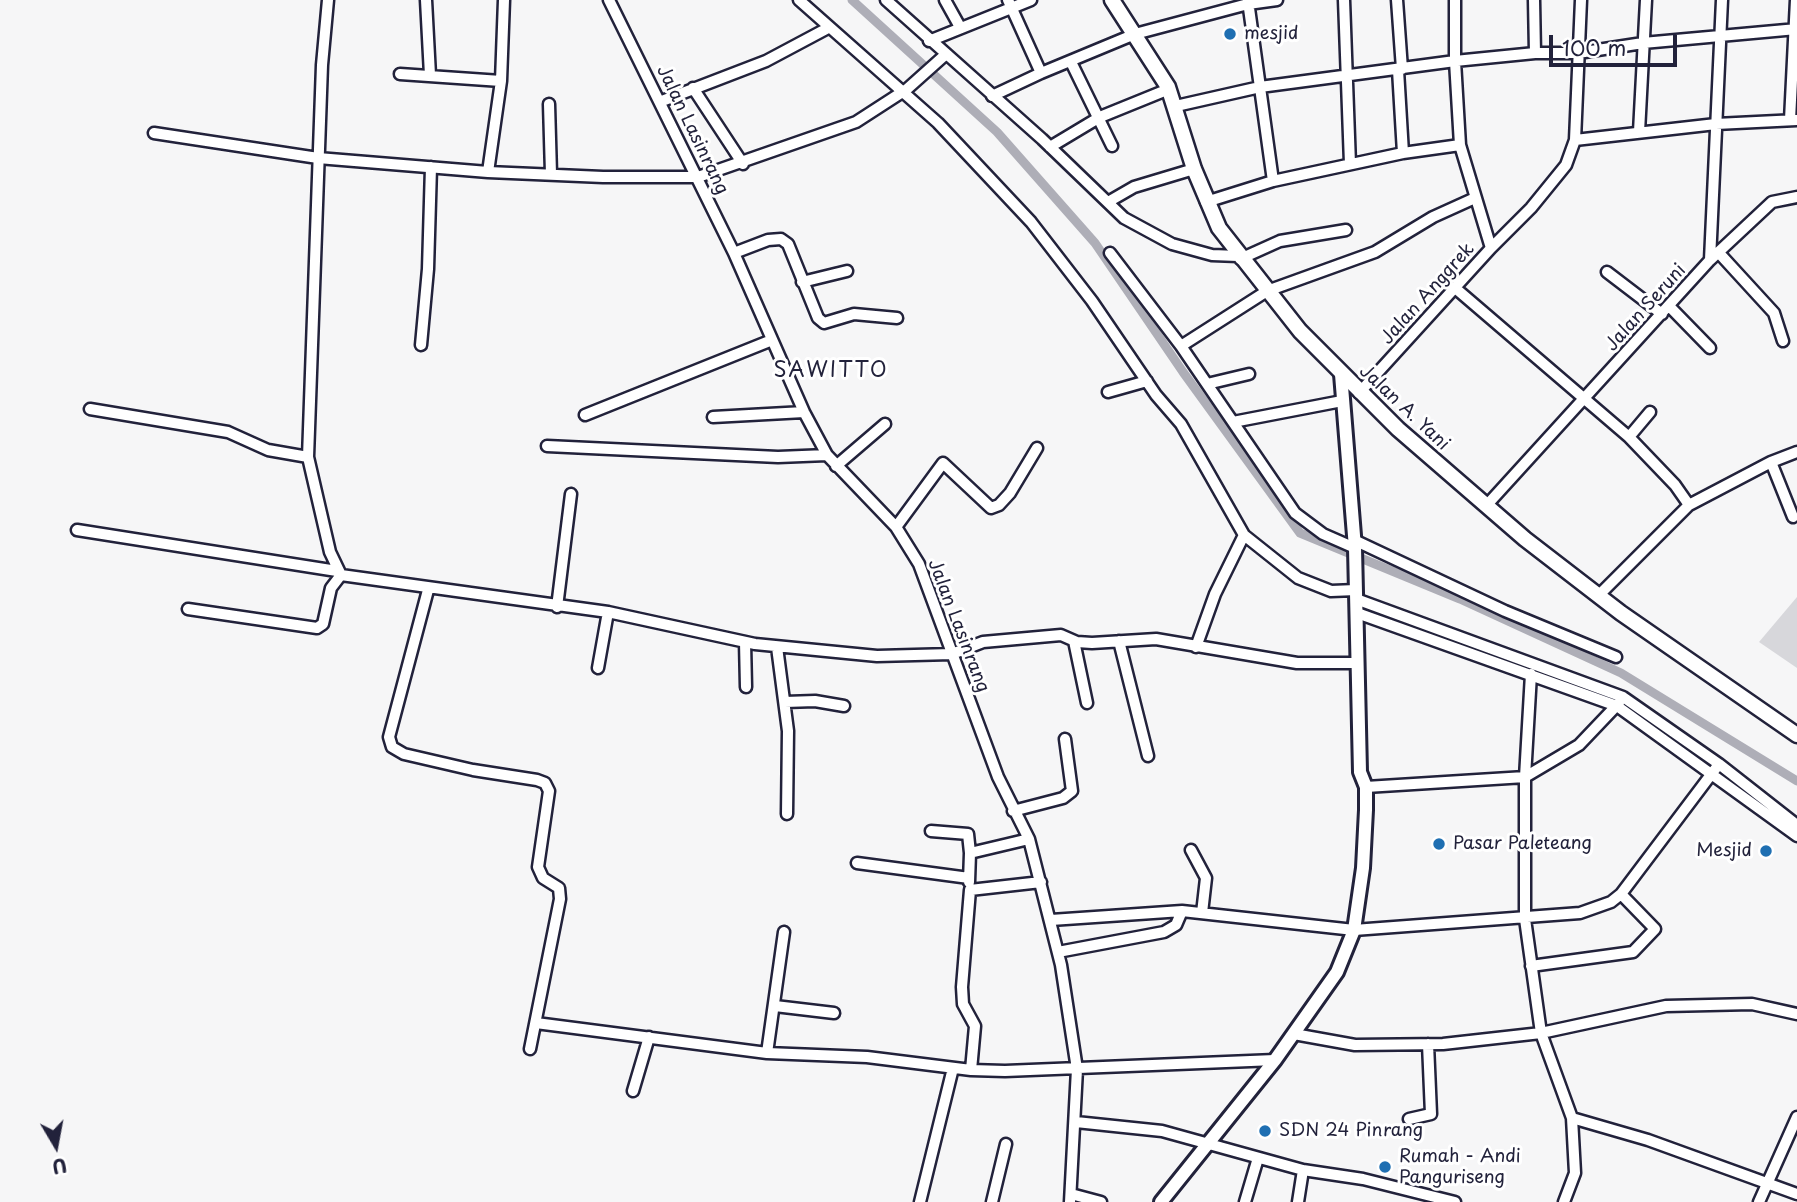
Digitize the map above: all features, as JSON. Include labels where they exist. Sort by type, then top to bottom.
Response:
[{"type":"highway","name":"Jalan A. Yani","points":[[1112,0],[1169,89],[1206,202],[1239,258],[1341,374],[1486,506],[1598,596],[1797,735]]},
{"type":"main road","points":[[1161,1202],[1294,1034],[1340,966],[1354,930],[1363,868],[1366,788],[1360,772],[1355,546],[1341,374]]},
{"type":"street","points":[[188,609],[317,628],[323,624],[331,589],[339,573],[308,457],[317,255],[318,159],[328,0]]},
{"type":"street","points":[[426,0],[430,75]]},
{"type":"street","points":[[488,172],[501,81],[504,0]]},
{"type":"street","name":"Jalan Lasinrang","points":[[609,0],[662,101],[734,253],[804,412],[827,455],[896,527],[926,580],[1013,811],[1029,839],[1058,952],[1077,1069],[1071,1198]]},
{"type":"street","points":[[799,0],[905,91],[1031,222],[1181,424],[1244,535],[1298,578],[1331,591],[1356,590],[1620,702],[1765,806],[1797,836]]},
{"type":"street","points":[[886,0],[942,57],[992,96],[1140,229],[1172,244],[1212,255],[1239,258],[1280,242],[1346,230]]},
{"type":"street","points":[[945,0],[960,27]]},
{"type":"street","points":[[929,41],[1010,4],[1031,0]]},
{"type":"street","points":[[992,96],[1135,34],[1248,2],[1277,0]]},
{"type":"street","points":[[1344,0],[1350,164]]},
{"type":"street","points":[[1397,0],[1403,153]]},
{"type":"street","name":"Jalan Anggrek","points":[[1359,393],[1490,248],[1460,145],[1455,61],[1455,0]]},
{"type":"street","points":[[1534,0],[1535,52]]},
{"type":"street","points":[[1490,248],[1531,208],[1566,165],[1575,140],[1581,0]]},
{"type":"street","points":[[1639,132],[1646,0]]},
{"type":"street","name":"Jalan Seruni","points":[[1486,506],[1710,261],[1722,0]]},
{"type":"street","points":[[1575,140],[1716,124],[1794,120],[1796,0]]},
{"type":"street","points":[[1248,2],[1273,181]]},
{"type":"street","points":[[1010,4],[1041,73]]},
{"type":"street","points":[[662,101],[766,61],[828,27]]},
{"type":"street","points":[[1176,106],[1259,87],[1455,61],[1535,52],[1578,53],[1643,43],[1795,30]]},
{"type":"street","points":[[154,133],[318,159],[488,172],[698,177],[743,164],[856,122],[905,91],[942,57]]},
{"type":"street","points":[[1071,62],[1112,146]]},
{"type":"street","points":[[400,74],[501,81]]},
{"type":"street","points":[[693,88],[743,164]]},
{"type":"street","points":[[1050,147],[1100,117],[1169,89]]},
{"type":"street","points":[[549,104],[551,174]]},
{"type":"street","points":[[1206,202],[1273,181],[1403,153],[1460,145]]},
{"type":"street","points":[[421,345],[428,268],[431,167]]},
{"type":"street","points":[[1108,202],[1133,187],[1194,169]]},
{"type":"street","points":[[1181,346],[1267,291],[1376,252],[1433,217],[1475,198]]},
{"type":"street","points":[[1710,261],[1772,202],[1797,198]]},
{"type":"street","points":[[734,253],[768,240],[781,239],[788,244],[818,318],[824,323],[854,314],[897,318]]},
{"type":"street","points":[[1110,253],[1181,346],[1295,513],[1323,534],[1616,657]]},
{"type":"street","points":[[1719,253],[1774,313],[1783,341]]},
{"type":"street","points":[[802,282],[847,271]]},
{"type":"street","points":[[1607,272],[1665,310],[1710,348]]},
{"type":"street","points":[[1454,287],[1583,401],[1629,437],[1675,485],[1689,505]]},
{"type":"street","points":[[585,415],[772,340]]},
{"type":"street","points":[[1207,384],[1249,374]]},
{"type":"street","points":[[1108,392],[1147,381]]},
{"type":"street","points":[[1233,422],[1342,401]]},
{"type":"street","points":[[90,409],[228,432],[268,450],[308,457]]},
{"type":"street","points":[[713,417],[804,412]]},
{"type":"street","points":[[1629,437],[1650,412]]},
{"type":"street","points":[[836,466],[885,424]]},
{"type":"street","points":[[547,446],[778,457],[827,455]]},
{"type":"street","points":[[896,527],[943,463],[991,508],[999,505],[1010,493],[1037,448]]},
{"type":"street","points":[[1598,596],[1689,505],[1771,462],[1797,452]]},
{"type":"street","points":[[1771,462],[1793,517]]},
{"type":"street","points":[[557,607],[572,494]]},
{"type":"street","points":[[77,530],[428,590],[608,612],[777,647],[877,656],[952,654],[983,642],[1061,635],[1074,641],[1151,638],[1297,663],[1358,663]]},
{"type":"street","points":[[1196,646],[1215,594],[1244,535]]},
{"type":"street","points":[[428,590],[390,743],[396,751],[404,754],[537,780],[548,786],[550,795],[538,867],[542,878],[558,888],[560,899],[530,1049]]},
{"type":"street","points":[[597,668],[608,612]]},
{"type":"street","points":[[1357,613],[1620,702]]},
{"type":"street","points":[[1074,641],[1087,703]]},
{"type":"street","points":[[1119,641],[1148,756]]},
{"type":"street","points":[[745,642],[746,687]]},
{"type":"street","points":[[777,647],[785,702],[787,814]]},
{"type":"street","points":[[1531,674],[1525,777],[1525,919],[1541,1033],[1572,1118],[1575,1173],[1564,1202]]},
{"type":"street","points":[[785,702],[815,701],[844,706]]},
{"type":"street","points":[[1366,788],[1525,777],[1579,745],[1620,702]]},
{"type":"street","points":[[1013,811],[1063,798],[1072,791],[1065,739]]},
{"type":"street","points":[[1051,920],[1182,911],[1354,930],[1580,913],[1611,902],[1621,894],[1665,831],[1716,769]]},
{"type":"street","points":[[1765,806],[1797,825]]},
{"type":"street","points":[[931,831],[968,834],[970,890],[962,987],[963,1004],[975,1026],[971,1070]]},
{"type":"street","points":[[970,853],[1029,839]]},
{"type":"street","points":[[1191,850],[1206,878],[1202,913]]},
{"type":"street","points":[[857,863],[969,878]]},
{"type":"street","points":[[970,890],[1041,882]]},
{"type":"street","points":[[1531,966],[1633,952],[1655,929],[1621,894]]},
{"type":"street","points":[[1058,952],[1164,932],[1176,925],[1182,911]]},
{"type":"street","points":[[767,1053],[784,932]]},
{"type":"street","points":[[1294,1034],[1355,1045],[1428,1044],[1541,1033],[1666,1006],[1752,1004],[1797,1014]]},
{"type":"street","points":[[775,1006],[834,1013]]},
{"type":"street","points":[[536,1023],[767,1053],[867,1057],[971,1070],[1077,1069],[1275,1060]]},
{"type":"street","points":[[633,1091],[649,1037]]},
{"type":"street","points":[[1409,1119],[1431,1114],[1428,1044]]},
{"type":"street","points":[[920,1202],[953,1068]]},
{"type":"street","points":[[1759,1202],[1797,1117]]},
{"type":"street","points":[[1572,1118],[1640,1137],[1797,1194]]},
{"type":"street","points":[[1076,1122],[1154,1129],[1211,1142],[1303,1170],[1363,1180],[1455,1202]]},
{"type":"street","points":[[992,1202],[1006,1144]]},
{"type":"street","points":[[1245,1202],[1258,1158]]},
{"type":"street","points":[[1298,1202],[1303,1170]]},
{"type":"street","points":[[1071,1198],[1101,1202]]},
{"type":"shaded area","points":[[1797,597],[1797,668],[1759,642]]},
{"type":"waterway","points":[[852,0],[997,132],[1095,243],[1183,372],[1300,533],[1460,599],[1621,673],[1797,781]]},
{"type":"place","name":"mesjid","points":[[1230,34]]},
{"type":"place","name":"Pasar Paleteang","points":[[1439,844]]},
{"type":"place","name":"Mesjid","points":[[1766,851]]},
{"type":"place","name":"SDN 24 Pinrang","points":[[1265,1131]]},
{"type":"place","name":"Rumah - Andi Panguriseng","points":[[1385,1167]]},
{"type":"district","name":"SAWITTO","points":[[831,371]]}]
